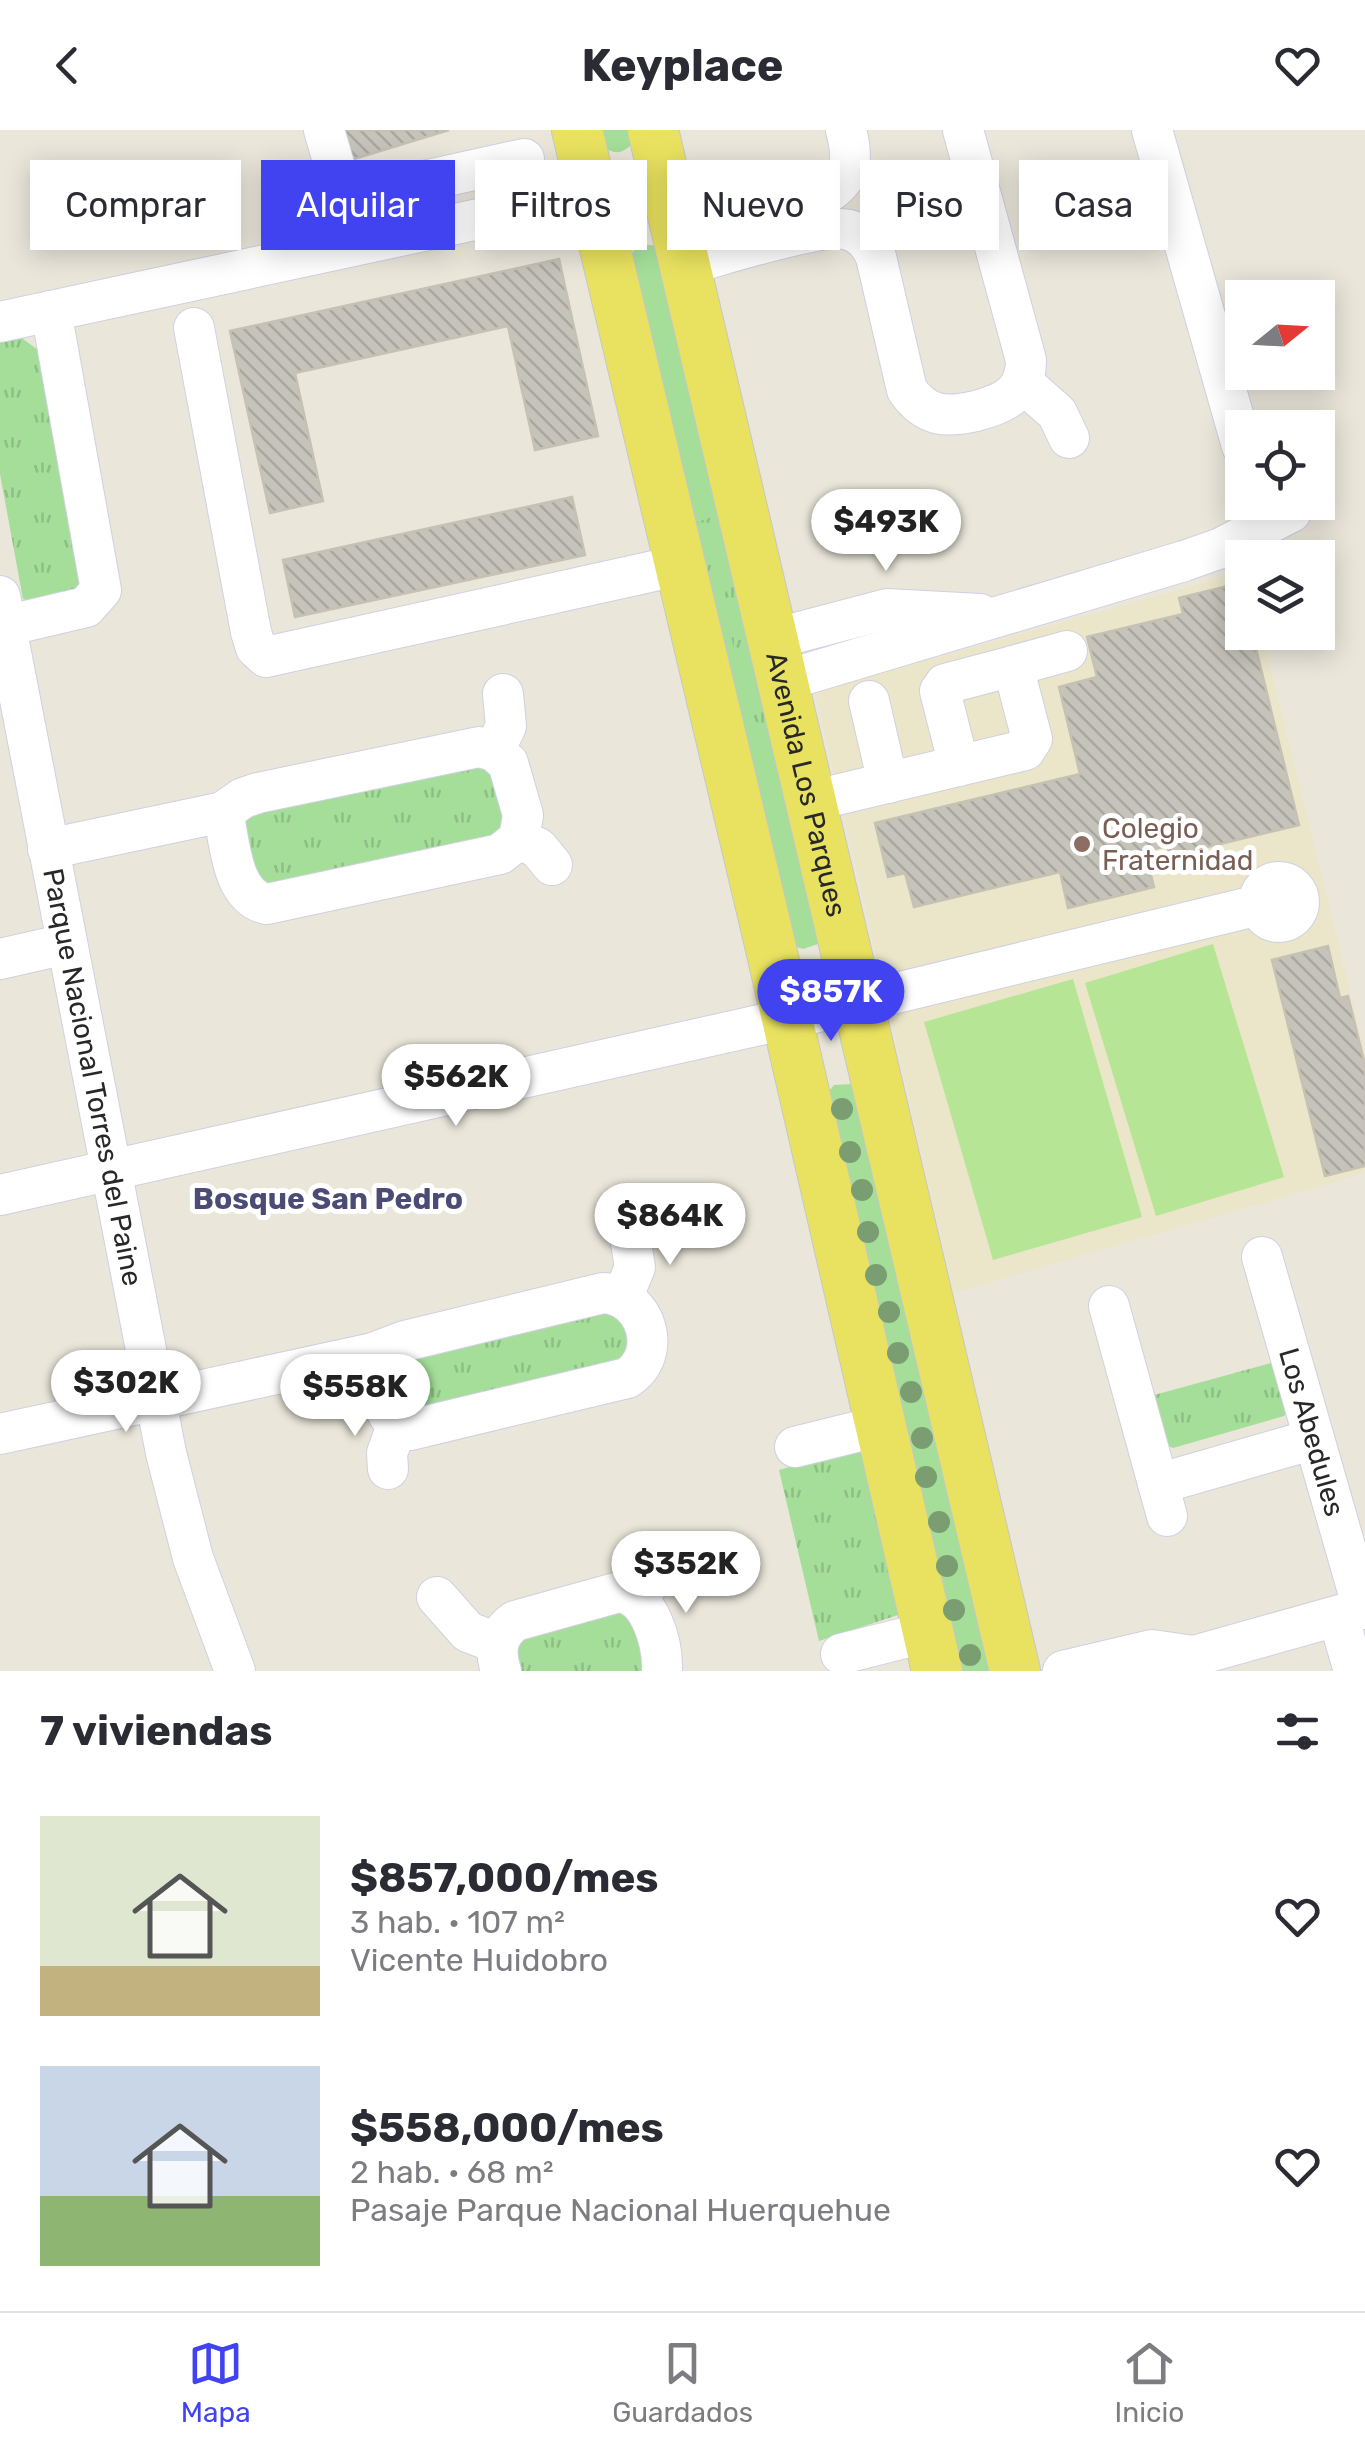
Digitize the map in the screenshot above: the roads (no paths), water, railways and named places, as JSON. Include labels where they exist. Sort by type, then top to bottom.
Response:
[{"type":"main road","points":[[578,130],[585,160]]},
{"type":"main road","name":"Avenida Los Parques","points":[[653,130],[667,188]]},
{"type":"main road","points":[[607,250],[932,1651]]},
{"type":"main road","name":"Avenida Los Parques","points":[[682,250],[1016,1671]]},
{"type":"street","points":[[324,130],[340,185],[356,196],[524,159]]},
{"type":"street","points":[[872,250],[907,390],[915,402],[933,414],[954,416],[1005,402],[1023,383],[1026,360],[963,130]]},
{"type":"street","points":[[1152,130],[1232,410]]},
{"type":"street","points":[[840,181],[849,147]]},
{"type":"street","points":[[849,147],[860,181]]},
{"type":"street","points":[[647,184],[665,180]]},
{"type":"street","points":[[0,322],[475,220]]},
{"type":"street","points":[[3,611],[86,607],[101,590],[51,311]]},
{"type":"street","points":[[194,328],[251,632],[256,648],[266,657],[681,564]]},
{"type":"street","points":[[1023,383],[1057,413],[1069,438]]},
{"type":"street","points":[[778,660],[1014,612],[1221,548],[1263,520]]},
{"type":"street","name":"Parque Nacional Torres del Paine","points":[[3,611],[155,1400],[193,1558],[234,1671]]},
{"type":"street","points":[[959,766],[940,691],[945,684],[1067,651]]},
{"type":"street","points":[[811,802],[1025,750],[1032,739],[1013,666]]},
{"type":"street","points":[[494,751],[506,726],[503,694]]},
{"type":"street","points":[[869,701],[888,783]]},
{"type":"street","points":[[48,849],[224,812],[258,793],[470,748],[494,751],[508,763],[523,815],[518,839],[500,854],[267,904],[254,900],[242,889],[224,812]]},
{"type":"street","points":[[518,839],[538,848],[552,866]]},
{"type":"street","points":[[0,1196],[858,1002],[1259,906]]},
{"type":"street","points":[[0,959],[66,944]]},
{"type":"street","points":[[623,1296],[635,1268],[628,1225]]},
{"type":"street","name":"Los Abedules","points":[[1262,1257],[1314,1439],[1355,1611],[1354,1671]]},
{"type":"street","points":[[0,1434],[374,1353],[404,1340],[604,1293],[623,1296],[638,1309],[648,1341],[642,1365],[627,1378],[416,1429],[397,1426],[386,1413],[374,1353]]},
{"type":"street","points":[[1109,1306],[1162,1500],[1314,1439]]},
{"type":"street","points":[[388,1469],[387,1453],[397,1426]]},
{"type":"street","points":[[795,1447],[880,1426]]},
{"type":"street","points":[[437,1597],[468,1632],[499,1657],[506,1627],[524,1618],[610,1593],[634,1595],[666,1569],[716,1552]]},
{"type":"street","points":[[634,1595],[648,1611],[662,1671]]},
{"type":"street","points":[[1063,1671],[1152,1650],[1182,1664],[1355,1611]]},
{"type":"street","points":[[842,1654],[932,1651]]},
{"type":"place","name":"Colegio Fraternidad","points":[[1082,844]]},
{"type":"district","name":"Bosque San Pedro","points":[[328,1199]]}]
